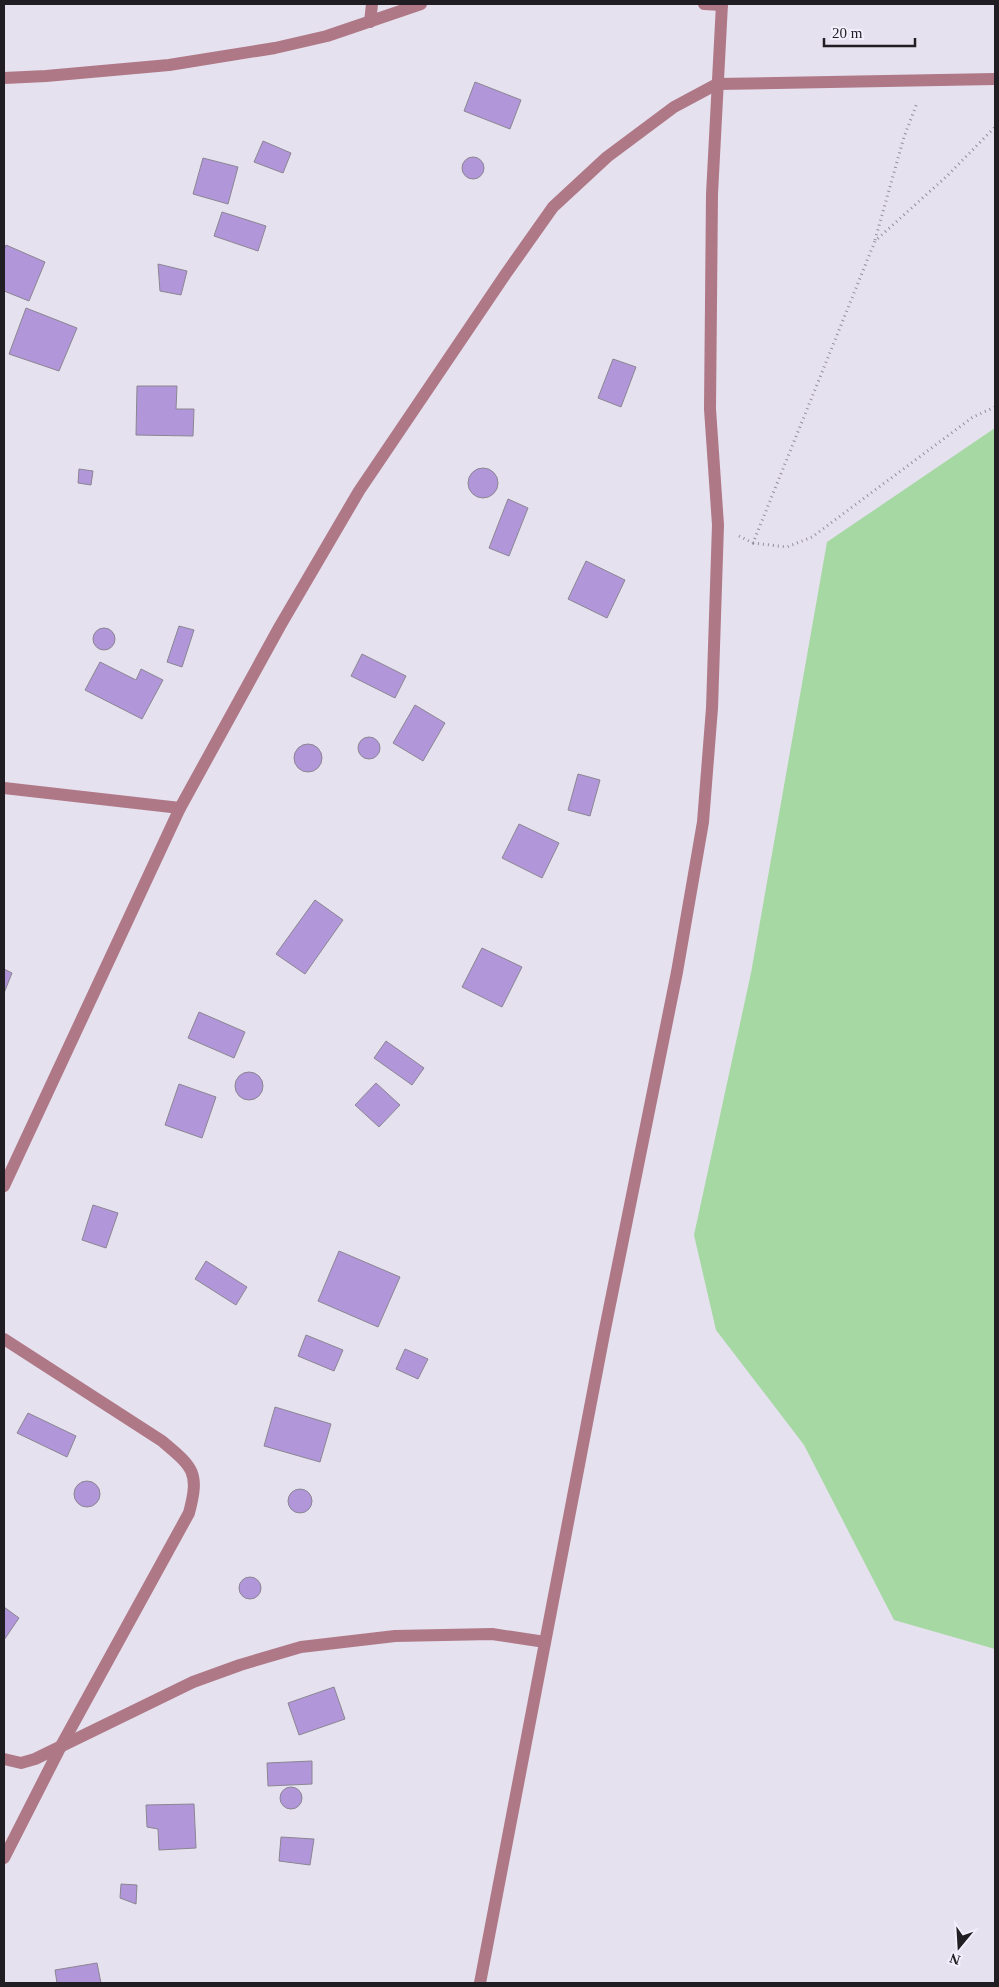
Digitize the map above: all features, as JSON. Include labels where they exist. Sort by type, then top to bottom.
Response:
[{"type":"street","points":[[370,22],[372,4]]},
{"type":"street","points":[[4,78],[55,76],[215,58],[327,36],[421,4]]},
{"type":"street","points":[[480,1983],[604,1334],[677,972],[704,822],[712,708],[718,525],[710,409],[712,194],[722,4],[704,4]]},
{"type":"street","points":[[4,1186],[180,808],[280,626],[359,491],[553,207],[607,157],[674,107],[717,84],[995,79]]},
{"type":"street","points":[[4,788],[180,808]]},
{"type":"street","points":[[4,1339],[162,1441],[179,1456],[193,1473],[196,1488],[189,1513],[61,1746],[4,1858]]},
{"type":"street","points":[[4,1759],[21,1763],[36,1759],[193,1682],[240,1665],[301,1647],[395,1636],[492,1634],[545,1642]]},
{"type":"path","points":[[753,543],[875,241],[904,137],[925,80]]},
{"type":"path","points":[[875,241],[947,176],[995,127]]},
{"type":"path","points":[[718,525],[753,543],[787,547],[812,537],[973,417],[995,407]]},
{"type":"green space","points":[[995,428],[995,1649],[894,1620],[804,1445],[716,1330],[694,1235],[751,973],[827,542]]},
{"type":"building","points":[[475,82],[521,100],[510,129],[464,111]]},
{"type":"building","points":[[263,141],[291,153],[283,173],[254,162]]},
{"type":"building","points":[[473,157],[481,160],[484,168],[481,176],[473,179],[465,176],[462,168],[465,160]]},
{"type":"building","points":[[203,158],[238,167],[228,204],[193,194]]},
{"type":"building","points":[[222,212],[266,226],[258,251],[214,236]]},
{"type":"building","points":[[6,245],[45,262],[29,301],[4,291],[4,251]]},
{"type":"building","points":[[158,264],[187,271],[181,295],[160,291]]},
{"type":"building","points":[[26,308],[77,328],[59,371],[9,354]]},
{"type":"building","points":[[613,359],[636,367],[621,407],[598,398]]},
{"type":"building","points":[[137,386],[177,386],[176,409],[194,409],[193,436],[136,435]]},
{"type":"building","points":[[483,468],[494,472],[498,483],[494,494],[483,498],[472,494],[468,483],[472,472]]},
{"type":"building","points":[[79,469],[93,471],[91,485],[78,483]]},
{"type":"building","points":[[508,499],[528,508],[509,556],[489,548]]},
{"type":"building","points":[[586,561],[625,580],[607,618],[568,599]]},
{"type":"building","points":[[179,626],[194,630],[182,667],[167,662]]},
{"type":"building","points":[[104,628],[112,631],[115,639],[112,647],[104,650],[96,647],[93,639],[96,631]]},
{"type":"building","points":[[362,654],[406,676],[395,698],[351,676]]},
{"type":"building","points":[[100,662],[136,680],[141,669],[163,680],[142,719],[85,690]]},
{"type":"building","points":[[415,705],[445,723],[423,761],[393,743]]},
{"type":"building","points":[[369,737],[377,740],[380,748],[377,756],[369,759],[361,756],[358,748],[361,740]]},
{"type":"building","points":[[308,744],[318,748],[322,758],[318,768],[308,772],[298,768],[294,758],[298,748]]},
{"type":"building","points":[[578,774],[600,780],[590,816],[568,810]]},
{"type":"building","points":[[519,824],[559,843],[542,878],[502,858]]},
{"type":"building","points":[[315,900],[343,920],[305,974],[276,954]]},
{"type":"building","points":[[482,948],[522,967],[502,1007],[462,987]]},
{"type":"building","points":[[4,969],[12,973],[4,993]]},
{"type":"building","points":[[199,1012],[245,1032],[234,1058],[188,1038]]},
{"type":"building","points":[[386,1041],[424,1068],[412,1085],[374,1058]]},
{"type":"building","points":[[249,1072],[259,1076],[263,1086],[259,1096],[249,1100],[239,1096],[235,1086],[239,1076]]},
{"type":"building","points":[[376,1083],[400,1105],[379,1127],[355,1105]]},
{"type":"building","points":[[179,1084],[216,1097],[202,1138],[165,1125]]},
{"type":"building","points":[[93,1205],[118,1213],[106,1248],[82,1240]]},
{"type":"building","points":[[339,1251],[400,1277],[378,1327],[318,1301]]},
{"type":"building","points":[[206,1261],[247,1287],[236,1305],[195,1279]]},
{"type":"building","points":[[306,1335],[343,1350],[334,1371],[298,1356]]},
{"type":"building","points":[[405,1349],[428,1359],[418,1379],[396,1369]]},
{"type":"building","points":[[275,1407],[331,1424],[320,1462],[264,1446]]},
{"type":"building","points":[[28,1413],[76,1436],[67,1457],[17,1433]]},
{"type":"building","points":[[87,1481],[96,1485],[100,1494],[96,1503],[87,1507],[78,1503],[74,1494],[78,1485]]},
{"type":"building","points":[[300,1489],[308,1493],[312,1501],[308,1509],[300,1513],[292,1509],[288,1501],[292,1493]]},
{"type":"building","points":[[250,1577],[258,1580],[261,1588],[258,1596],[250,1599],[242,1596],[239,1588],[242,1580]]},
{"type":"building","points":[[4,1607],[19,1618],[4,1640]]},
{"type":"building","points":[[334,1687],[345,1719],[299,1735],[288,1703]]},
{"type":"building","points":[[312,1761],[312,1784],[268,1786],[267,1763]]},
{"type":"building","points":[[291,1787],[299,1790],[302,1798],[299,1806],[291,1809],[283,1806],[280,1798],[283,1790]]},
{"type":"building","points":[[194,1804],[196,1848],[159,1850],[158,1829],[147,1827],[146,1805]]},
{"type":"building","points":[[281,1837],[314,1839],[310,1865],[279,1861]]},
{"type":"building","points":[[121,1884],[137,1885],[136,1904],[120,1898]]},
{"type":"building","points":[[97,1963],[101,1983],[57,1983],[55,1970]]}]
